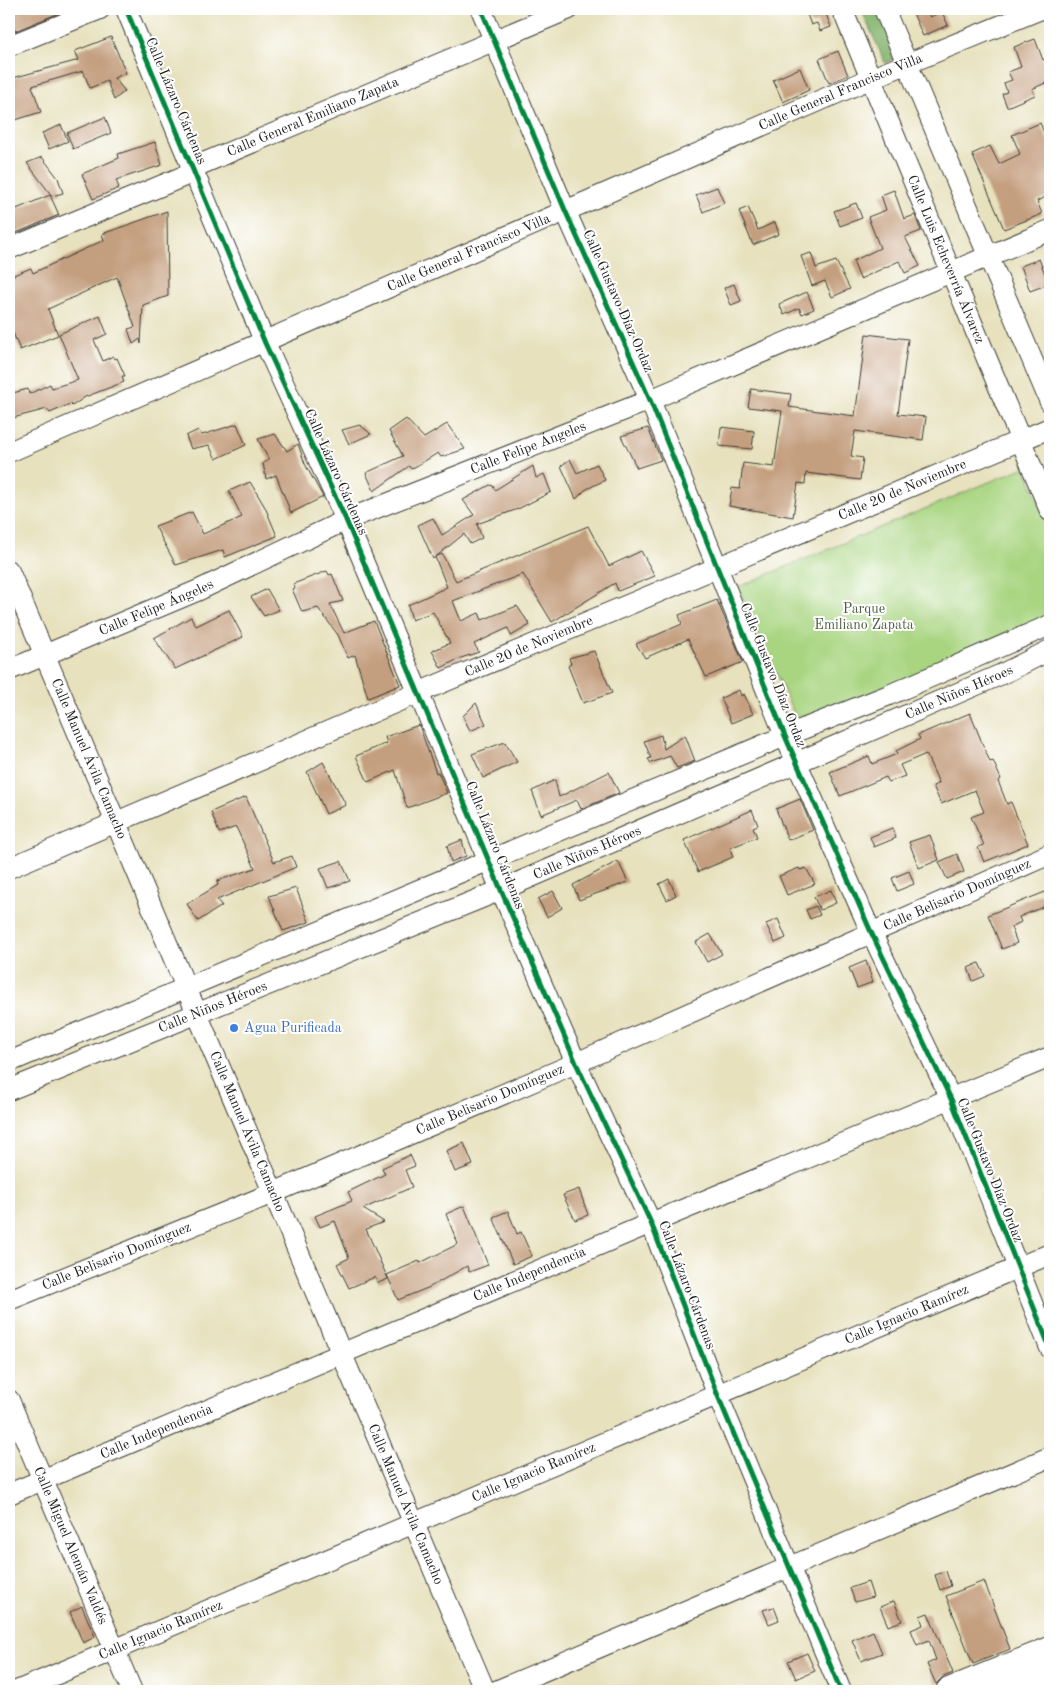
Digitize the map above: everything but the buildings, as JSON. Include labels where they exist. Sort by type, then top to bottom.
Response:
[{"type":"main road","points":[[948,1691],[1050,1650]]},
{"type":"main road","points":[[1000,1691],[1050,1671]]},
{"type":"street","points":[[9,46],[100,9]]},
{"type":"street","name":"Calle Lázaro Cárdenas","points":[[126,9],[265,343],[346,520],[420,692],[501,890],[576,1062],[650,1223],[718,1396],[841,1691]]},
{"type":"street","name":"Calle Gustavo Díaz Ordaz","points":[[480,9],[565,210],[650,400],[796,762],[872,932],[951,1100],[1050,1348]]},
{"type":"street","name":"Calle General Emiliano Zapata","points":[[9,249],[194,172],[192,168],[569,9]]},
{"type":"street","name":"Calle Luis Echeverría Álvarez","points":[[842,9],[952,272],[1019,441],[1050,511]]},
{"type":"street","points":[[884,9],[990,256],[1050,402]]},
{"type":"street","name":"Calle General Francisco Villa","points":[[9,452],[265,343],[565,210],[872,78],[1041,9]]},
{"type":"street","name":"Calle Felipe Ángeles","points":[[9,670],[199,590],[346,520],[650,400],[1050,230]]},
{"type":"street","name":"Calle 20 de Noviembre","points":[[9,868],[420,692],[1050,428]]},
{"type":"street","name":"Calle Manuel Ávila Camacho","points":[[9,572],[485,1691]]},
{"type":"street","name":"Calle Niños Héroes","points":[[9,1062],[785,736],[889,695],[1050,625]]},
{"type":"street","name":"Calle Niños Héroes","points":[[9,1090],[501,890],[1002,674],[1050,650]]},
{"type":"street","name":"Calle Belisario Domínguez","points":[[9,1300],[273,1193],[1050,854]]},
{"type":"street","name":"Calle Independencia","points":[[9,1494],[650,1223],[951,1100],[1050,1057]]},
{"type":"street","name":"Calle Ignacio Ramírez","points":[[17,1691],[116,1651],[1050,1254]]},
{"type":"street","name":"Calle Miguel Alemán Valdés","points":[[9,1400],[132,1691]]},
{"type":"street","points":[[496,1691],[791,1568],[1050,1456]]},
{"type":"green space","points":[[861,9],[879,9],[900,56],[885,63]]},
{"type":"green space","name":"Parque Emiliano Zapata","points":[[1025,467],[1050,531],[1050,622],[800,727],[738,587]]},
{"type":"cycle path","points":[[126,9],[265,343],[346,520],[501,890],[576,1063],[651,1223],[718,1396],[841,1691]]},
{"type":"cycle path","points":[[481,9],[565,210],[650,400],[785,736],[871,932],[951,1099],[1050,1348]]},
{"type":"place","name":"Agua Purificada","points":[[234,1028]]}]
